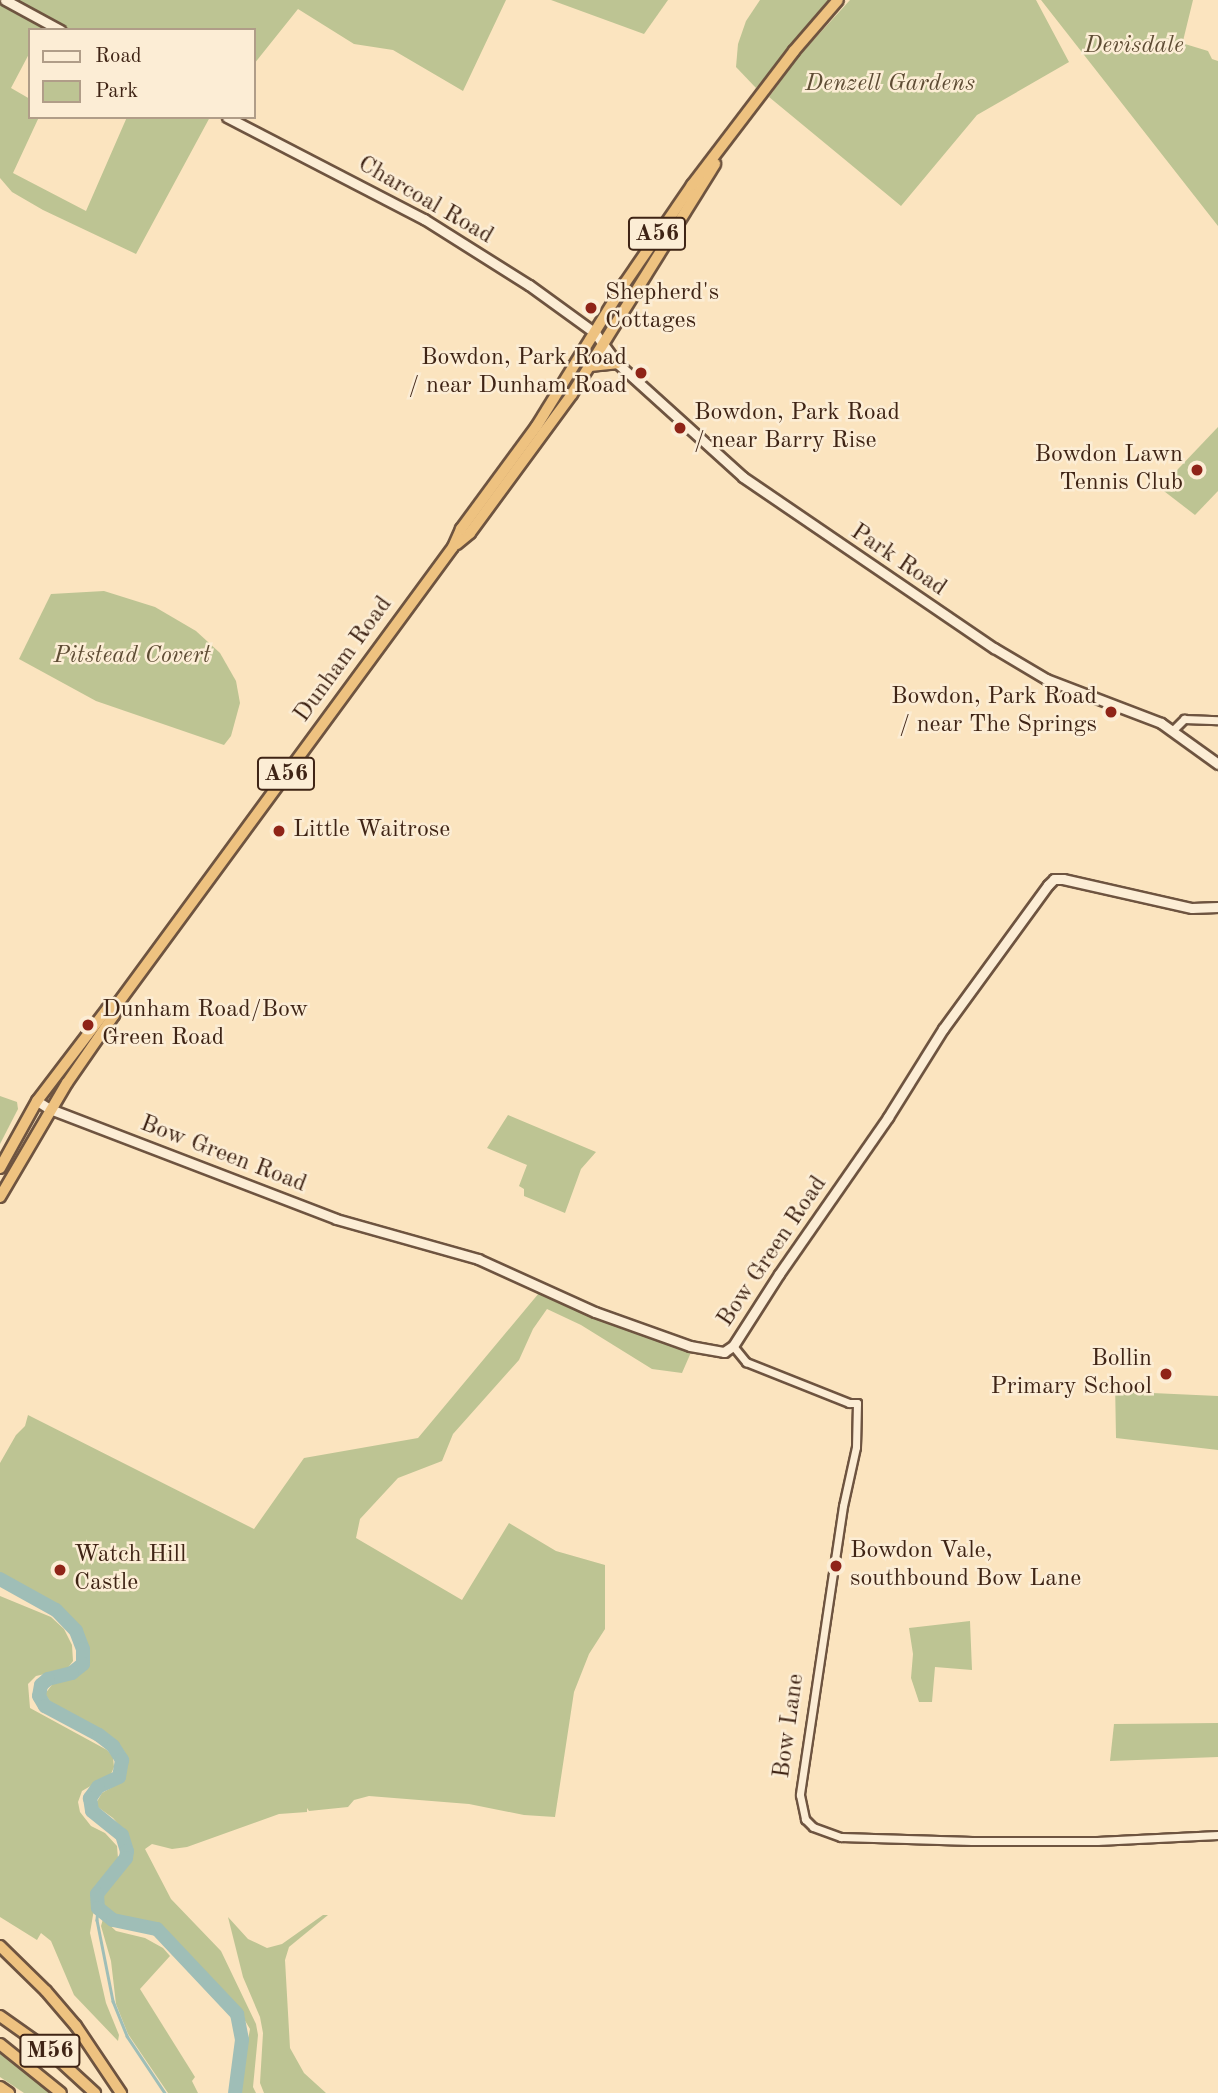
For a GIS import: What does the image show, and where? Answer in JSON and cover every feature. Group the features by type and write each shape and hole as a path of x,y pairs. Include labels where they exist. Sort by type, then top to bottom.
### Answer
{"highway":[{"name":"Dunham Road","path":"0,1197 50,1109 114,1015 119,1002 453,547 461,530 571,373 657,235 794,51 838,0"},
{"name":"Dunham Road","path":"453,547 470,533 519,470 603,347 728,141"},
{"path":"595,333 604,329 617,313 623,311"},
{"path":"571,373 580,368 592,349 603,347"},
{"path":"590,366 617,363"},
{"name":"Dunham Road","path":"0,1168 37,1101 107,1009 119,1002"},
{"path":"0,1946 46,1991 76,2026 121,2093"},
{"name":"M56","path":"0,2016 48,2050 95,2093"},
{"name":"M56","path":"0,2044 61,2093"},
{"path":"0,2087 9,2093"}],"main road":[{"path":"5,0 56,28"},
{"name":"Charcoal Road","path":"231,119 425,219 528,285 595,333"},
{"name":"Park Road","path":"595,333 617,363 743,477 994,648 1046,679 1173,730 1218,764"},
{"name":"Bow Green Road","path":"37,1101 50,1109 336,1219 445,1248 498,1266 563,1299 690,1346 724,1352 733,1346 779,1274 888,1117 943,1030 1054,879 1180,906 1218,907"}],"street":[{"path":"1173,730 1184,719 1218,720"},
{"name":"Bow Lane","path":"733,1346 746,1362 849,1403 857,1403 856,1447 842,1506 800,1795 805,1819 813,1827 841,1837 1097,1841 1218,1835"}],"green space":[{"path":"0,0 506,0 463,91 393,50 354,44 298,9 256,62 256,28 28,28 28,56 11,88 28,98 28,119 38,119 13,173 86,211 126,119 209,119 136,254 43,210 12,192 0,178"},
{"path":"551,0 668,0 644,34"},
{"path":"760,0 830,0 756,88 736,67 738,44 746,21"},
{"name":"Denzell Gardens","path":"850,0 1036,0 1069,62 977,115 901,206 769,97 799,56"},
{"name":"Devisdale","path":"1041,0 1193,0 1183,41 1208,51 1212,59 1218,61 1218,226"},
{"name":"Bowdon Lawn Tennis Club","path":"1218,427 1218,491 1195,515 1160,488"},
{"name":"Pitstead Covert","path":"104,591 155,607 196,631 220,653 236,681 240,703 231,736 224,745 96,701 19,659 51,594"},
{"path":"0,1096 17,1102 18,1109 0,1144"},
{"path":"508,1115 596,1152 581,1169 565,1213 524,1196 524,1189 519,1186 527,1165 487,1148"},
{"path":"539,1293 692,1350 682,1373 652,1369 581,1325 547,1309 533,1329 519,1360 453,1434 442,1461 398,1478 360,1519 356,1538 462,1600 509,1523 556,1551 605,1565 605,1629 589,1654 574,1692 555,1817 524,1815 469,1804 369,1796 354,1800 348,1807 309,1811 307,1808 307,1812 279,1814 187,1847 172,1849 152,1844 145,1849 171,1899 221,1951 256,2024 258,2035 253,2087 256,2093 238,2093 250,2029 238,2009 220,1996 161,1927 123,1920 109,1914 100,1906 103,1894 130,1861 132,1851 126,1833 113,1818 95,1805 102,1793 123,1781 125,1752 60,1715 45,1694 54,1682 84,1669 74,1622 0,1576 0,1463 16,1435 25,1426 28,1415 254,1529 304,1458 418,1438"},
{"path":"1115,1381 1152,1393 1218,1396 1218,1450 1116,1438"},
{"path":"0,1596 51,1617 64,1629 72,1645 73,1661 67,1669 36,1676 28,1684 30,1708 107,1750 113,1757 114,1767 111,1774 82,1791 78,1802 80,1812 91,1826 105,1833 117,1846 118,1858 98,1885 90,1933 106,2003 119,2035 118,2041 74,1995 51,1941 41,1933 37,1940 0,1917"},
{"path":"970,1621 972,1670 935,1667 932,1702 919,1702 911,1678 913,1654 909,1628"},
{"path":"1218,1723 1218,1757 1110,1761 1114,1724"},
{"path":"323,1915 328,1915 289,1947 285,1960 290,2048 304,2073 326,2093 264,2093 260,2083 263,2033 260,2017 243,1977 228,1917 248,1939 267,1948 282,1944"},
{"path":"103,1919 116,1931 145,1938 163,1948 170,1956 140,1989 195,2077 192,2081 198,2093 168,2093 128,2034 116,2004 111,1961 101,1926"},
{"path":"0,2053 50,2093 24,2093 0,2077"}],"waterway":[{"path":"0,1579 56,1610 76,1631 83,1649 83,1664 72,1673 48,1679 41,1685 39,1696 45,1706 99,1735 113,1746 122,1760 119,1777 98,1787 90,1798 92,1811 122,1835 127,1851 126,1858 97,1894 98,1908 113,1920 157,1929 237,2014 242,2040 235,2093"},
{"path":"98,1908 97,1920 113,2001 127,2036 165,2093"}],"place":[{"name":"Shepherd's Cottages","path":"591,308"},
{"name":"Bowdon, Park Road / near Dunham Road","path":"641,373"},
{"name":"Bowdon, Park Road / near Barry Rise","path":"680,428"},
{"name":"Bowdon Lawn Tennis Club","path":"1197,470"},
{"name":"Bowdon, Park Road / near The Springs","path":"1111,712"},
{"name":"Little Waitrose","path":"279,831"},
{"name":"Dunham Road/Bow Green Road","path":"88,1025"},
{"name":"Bollin Primary School","path":"1166,1374"},
{"name":"Bowdon Vale, southbound Bow Lane","path":"836,1566"},
{"name":"Watch Hill Castle","path":"60,1570"}]}
